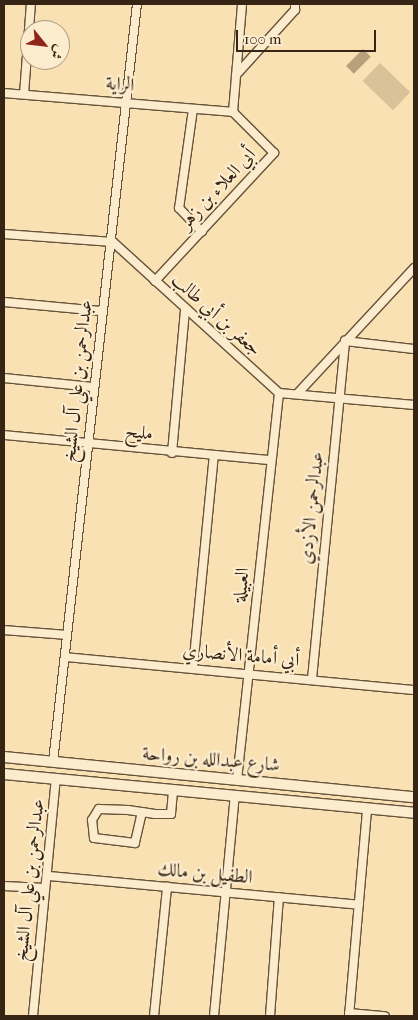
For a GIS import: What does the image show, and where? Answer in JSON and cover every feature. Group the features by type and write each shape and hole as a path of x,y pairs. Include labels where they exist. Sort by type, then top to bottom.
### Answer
{"street":[{"path":"24,94 31,4"},
{"name":"عبدالرحمن بن علي آل الشيخ","path":"53,762 101,311 113,242 137,4"},
{"path":"233,112 242,4"},
{"path":"236,75 295,10 295,4"},
{"name":"الراية","path":"4,93 233,112"},
{"path":"192,109 179,208 202,232"},
{"name":"أبي العلاء بن زهر","path":"155,281 274,153 233,112"},
{"path":"4,234 113,242"},
{"name":"جعفر بن أبي طالب","path":"113,242 279,393"},
{"path":"298,393 345,340 414,268"},
{"path":"4,302 101,311"},
{"path":"172,453 185,309"},
{"path":"345,340 414,349"},
{"name":"عبدالرحمن الأزدي","path":"312,679 345,340"},
{"path":"4,378 93,387"},
{"path":"279,393 298,393 414,405"},
{"name":"العبيلة","path":"237,780 250,674 270,460 279,393"},
{"name":"مليح","path":"4,435 172,453 270,460"},
{"path":"193,668 214,456"},
{"path":"4,630 67,635"},
{"name":"أبي أمامة الأنصاري","path":"64,657 414,690"},
{"name":"شارع عبدالله بن رواحة","path":"4,757 414,796"},
{"name":"شارع عبدالله بن رواحة","path":"4,774 414,813"},
{"name":"عبدالرحمن بن علي آل الشيخ","path":"33,1016 44,888 49,876 56,778"},
{"path":"142,812 136,843 94,838 92,820 99,809 171,814 174,789"},
{"path":"214,1016 235,795"},
{"path":"367,808 349,1015 385,1016"},
{"name":"الطفيل بن مالك","path":"49,876 226,891 359,905"},
{"path":"4,886 44,888"},
{"path":"154,1016 167,887"},
{"path":"270,1016 279,897"}],"shaded area":[{"path":"363,49 371,57 354,74 346,66"},
{"path":"380,63 410,92 393,110 363,81"}]}
